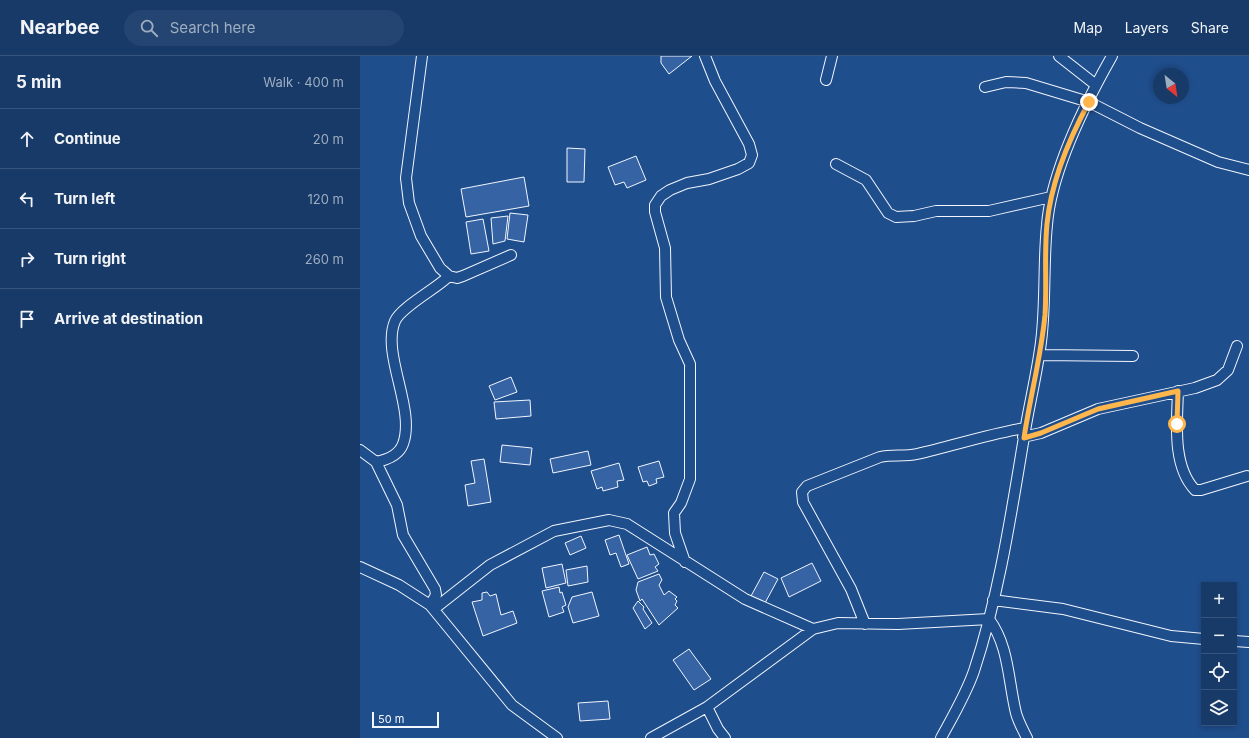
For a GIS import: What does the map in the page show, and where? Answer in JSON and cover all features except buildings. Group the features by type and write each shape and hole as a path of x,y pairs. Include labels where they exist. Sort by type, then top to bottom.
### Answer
{"street":[{"path":"422,56 406,178 409,203 421,236 440,268 449,276 457,278 511,255"},
{"path":"685,562 675,533 674,513 681,503 690,479 690,364 679,340 666,297 665,248 655,212 655,205 661,196 670,190 687,183 709,179 738,169 749,163 752,155 749,144 715,81 705,56"},
{"path":"826,80 832,56"},
{"path":"1060,56 1096,86"},
{"path":"941,738 974,672 989,619 1010,525 1024,433 1040,355 1045,314 1047,225 1051,198 1068,146 1112,56"},
{"path":"985,87 1006,82 1026,84 1089,102 1140,128 1218,162 1249,170"},
{"path":"836,164 866,180 888,213 896,217 914,216 936,211 989,211 1051,198"},
{"path":"376,462 386,460 398,452 403,445 405,428 403,402 396,371 391,332 396,319 408,306 440,285 449,276"},
{"path":"865,624 851,589 803,502 802,492 807,486 890,454 916,454 993,433 1041,433 1098,409 1178,391 1217,380 1228,370 1237,346"},
{"path":"1040,355 1133,356"},
{"path":"1178,391 1177,424 1180,458 1189,483 1195,490 1201,490 1247,476"},
{"path":"360,450 376,462 397,506 403,535 434,589 436,595 432,607"},
{"path":"432,607 490,565 554,531 609,520 627,524 745,599 813,629"},
{"path":"360,567 399,586 432,607 512,705 557,738"},
{"path":"993,600 1063,609 1171,636 1201,639"},
{"path":"651,738 707,707 813,629 838,623 898,624 989,619"},
{"path":"989,619 998,631 1004,647 1016,715 1027,738"},
{"path":"1237,641 1249,642"},
{"path":"707,707 718,729 725,738"}],"route":[{"path":"1089,102 1068,146 1051,198 1047,225 1045,314 1040,355 1024,438 1041,433 1073,418 1098,409 1178,391 1177,424"}]}
